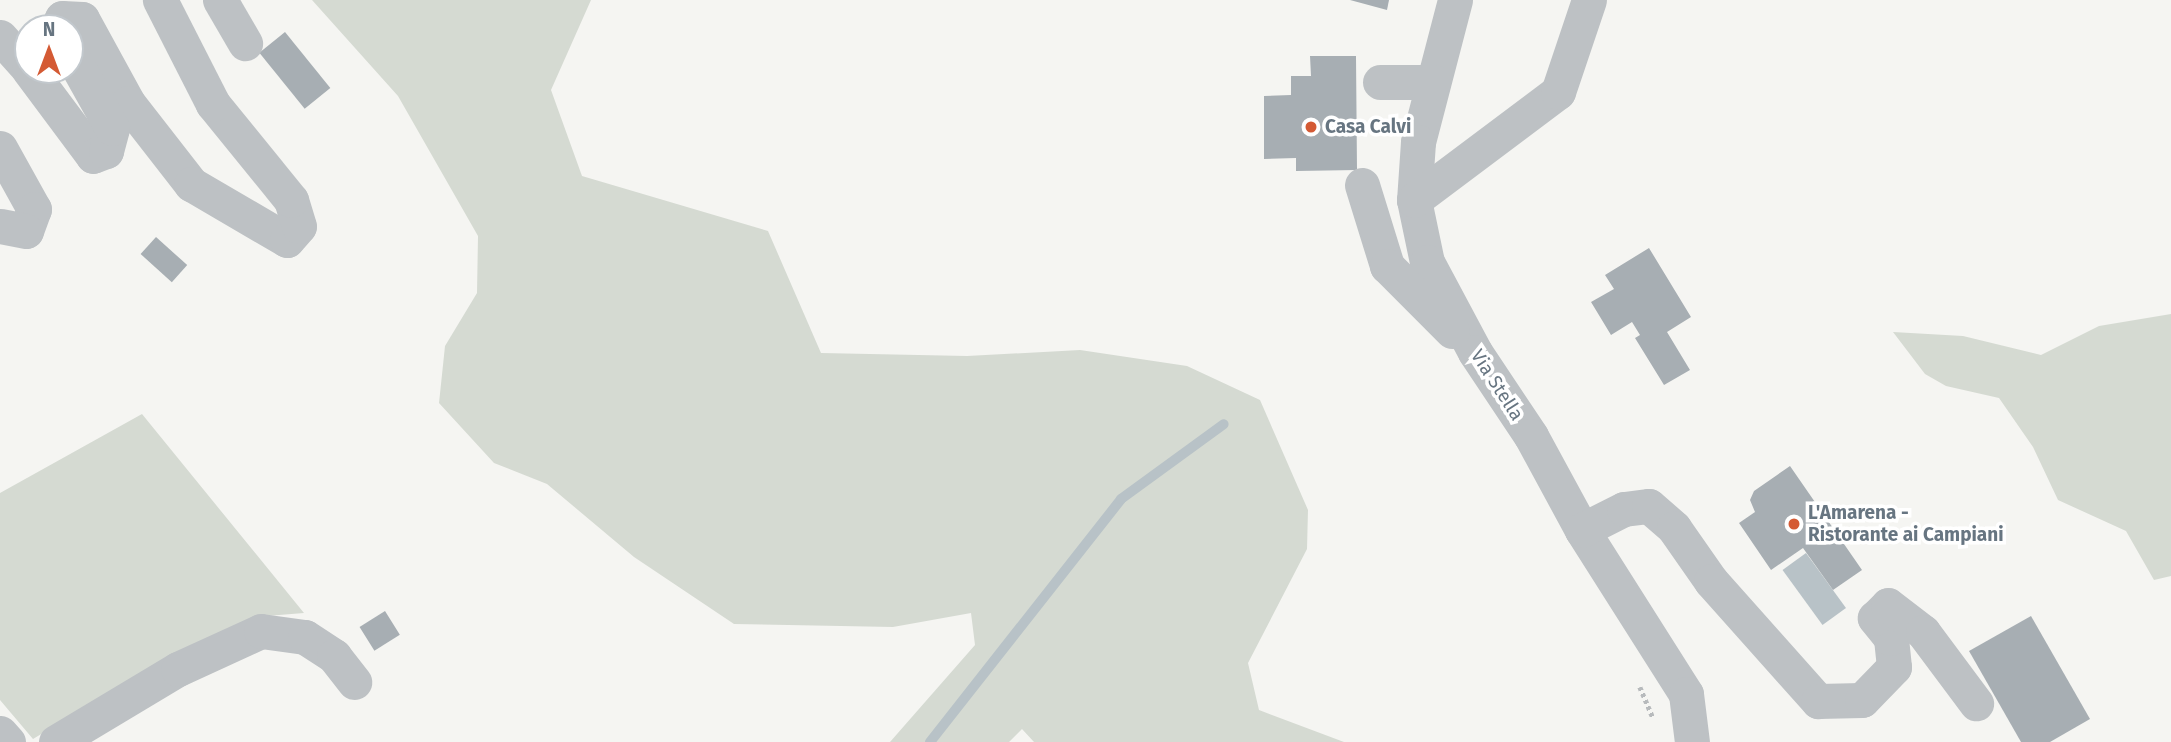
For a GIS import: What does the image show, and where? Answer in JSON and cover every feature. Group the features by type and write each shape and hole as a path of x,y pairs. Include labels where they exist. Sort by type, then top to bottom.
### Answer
{"street":[{"path":"84,23 128,103 191,184 287,240 299,226 291,200 212,104 160,0"},
{"path":"219,0 245,43"},
{"name":"Via Stella","path":"1455,0 1418,142 1414,200 1427,262 1475,352 1531,436 1582,530 1686,694 1697,735"},
{"path":"1414,200 1558,92 1589,0"},
{"path":"0,37 14,52"},
{"path":"40,84 93,156 106,151 112,128 84,77"},
{"path":"1380,82 1433,82"},
{"path":"0,148 34,209 26,231 0,226"},
{"path":"1362,185 1387,266 1475,352"},
{"path":"1582,530 1624,509 1649,506 1674,528 1711,581 1818,701 1861,699 1894,667 1892,638 1875,618 1888,605 1923,632 1976,703"},
{"path":"56,742 178,669 261,631 305,637 334,656 354,682"},
{"path":"0,733 8,742"}],"shaded area":[{"path":"312,0 591,0 551,90 582,176 768,231 821,353 967,356 1080,350 1187,366 1260,400 1308,510 1307,549 1248,663 1259,710 1344,742 1034,742 1022,729 1009,742 890,742 975,645 971,613 893,627 734,624 634,557 547,484 494,463 439,403 445,346 477,293 478,236 398,96"},
{"path":"2171,314 2171,576 2154,580 2126,531 2058,500 2033,447 1999,398 1946,386 1925,374 1893,332 1963,336 2041,355 2099,326"},
{"path":"142,414 304,613 253,617 154,666 33,739 0,700 0,493"},
{"path":"1806,553 1846,608 1823,625 1783,570"}],"building":[{"path":"1350,0 1389,0 1387,10"},
{"path":"285,32 330,88 305,109 259,53"},
{"name":"Casa Calvi","path":"1310,56 1356,56 1357,170 1296,171 1296,158 1264,159 1264,96 1291,95 1291,76 1311,76"},
{"path":"156,237 187,265 172,282 141,254"},
{"path":"1649,248 1691,317 1667,332 1690,370 1664,385 1635,338 1640,335 1632,322 1611,335 1591,302 1614,289 1605,275"},
{"path":"1790,466 1862,570 1833,590 1803,548 1771,570 1739,523 1755,512 1750,500 1754,491"},
{"path":"385,611 400,635 374,651 360,627"},
{"path":"2031,616 2090,719 2050,742 2021,742 1969,651"}],"waterway":[{"path":"930,742 1121,499 1224,424"}],"place":[{"name":"Casa Calvi","path":"1311,127"},
{"name":"L'Amarena - Ristorante ai Campiani","path":"1794,524"}]}
